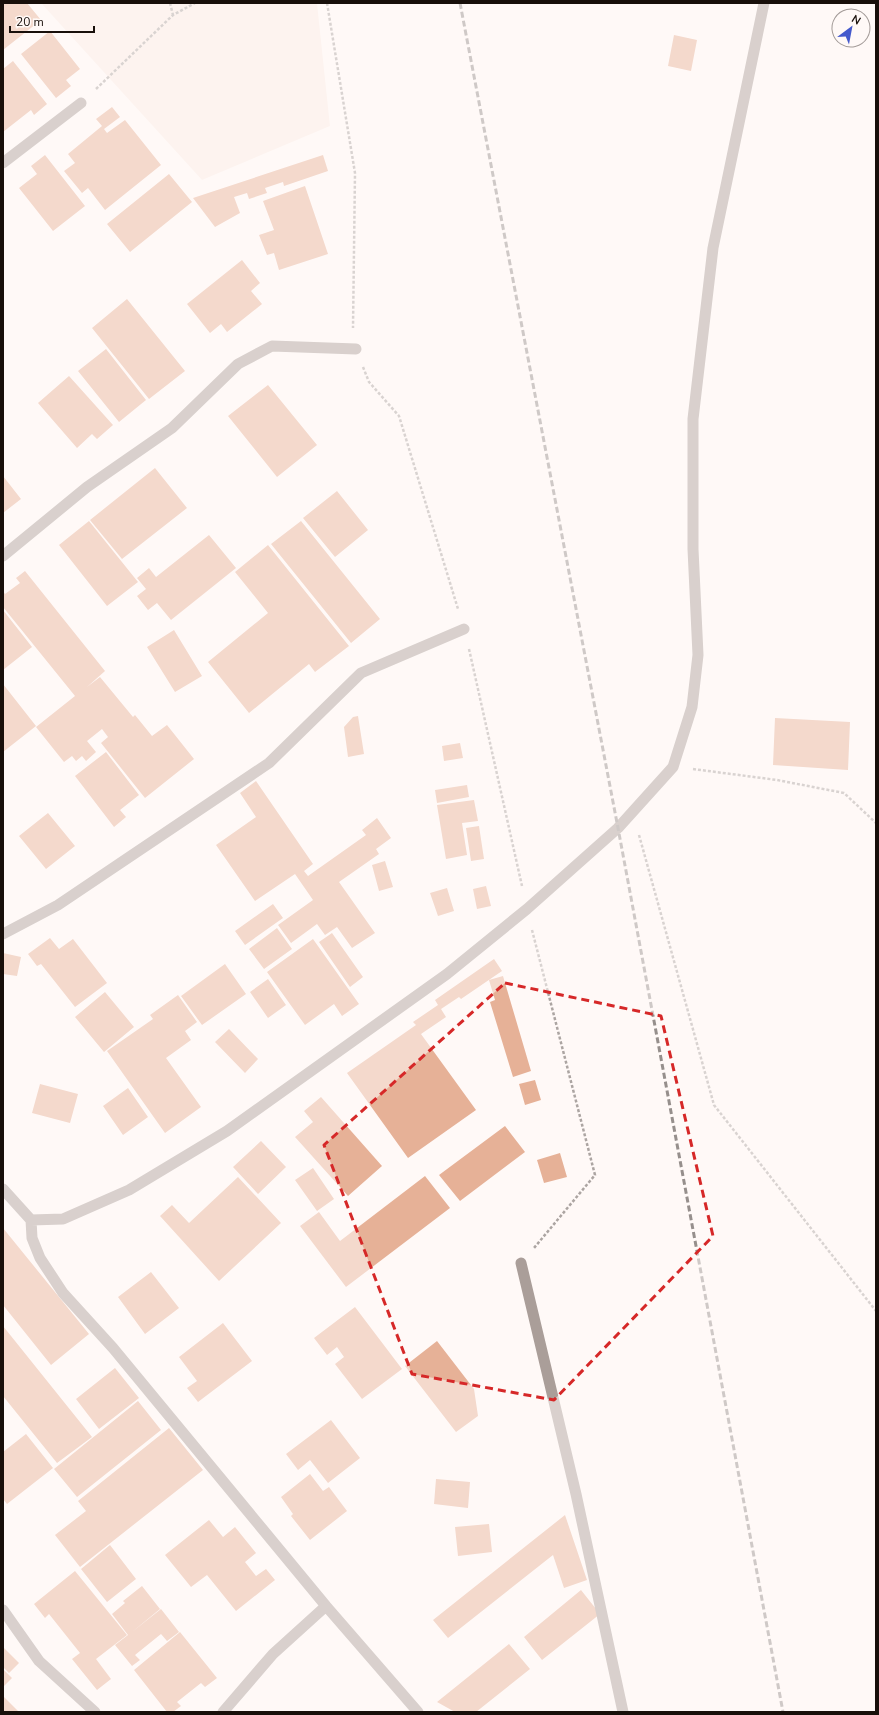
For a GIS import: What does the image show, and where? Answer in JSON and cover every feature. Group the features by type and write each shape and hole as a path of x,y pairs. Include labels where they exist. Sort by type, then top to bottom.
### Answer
{"street":[{"path":"31,1220 63,1219 129,1190 227,1131 447,974 527,909 618,828 672,767 692,707 698,655 693,549 693,419 713,248 764,3"},
{"path":"3,163 81,103"},
{"path":"3,556 87,487 172,428 238,364 272,346 356,349"},
{"path":"3,934 58,905 269,763 361,673 464,629"},
{"path":"3,1189 31,1220 32,1238 40,1258 63,1293 113,1348 326,1606 418,1712"},
{"path":"521,1263 576,1494 623,1712"},
{"path":"223,1712 274,1654 326,1606"},
{"path":"3,1610 40,1662 95,1712"}],"path":[{"path":"170,3 174,15"},
{"path":"81,103 174,15 195,3"},
{"path":"327,3 355,173 352,323 356,349 369,382 399,416 464,629 527,909 596,1175 521,1263"},
{"path":"672,767 777,780 844,793 876,823"},
{"path":"633,812 714,1105 876,1311"}],"highlighted area":[{"path":"505,983 661,1016 713,1236 554,1400 412,1374 324,1145"}],"shaded area":[{"path":"41,3 317,3 330,126 202,180"}],"building":[{"path":"3,3 27,3 41,20 3,50"},
{"path":"50,31 80,69 66,80 71,86 56,98 21,54"},
{"path":"674,35 697,40 691,71 668,66"},
{"path":"13,61 47,104 34,115 31,110 3,132 3,69"},
{"path":"112,107 120,117 104,129 107,133 125,120 161,165 105,210 88,188 82,193 64,171 75,163 68,154 102,126 96,119"},
{"path":"45,155 85,206 53,231 19,188 37,174 31,166"},
{"path":"323,155 328,171 284,186 283,182 265,188 267,193 249,199 247,193 234,197 240,213 215,227 193,198"},
{"path":"169,174 192,202 130,252 107,224"},
{"path":"305,186 328,254 279,270 274,253 267,255 259,235 274,230 263,201"},
{"path":"242,260 260,283 251,291 262,304 227,332 221,324 210,333 187,304"},
{"path":"127,299 185,371 149,399 92,328"},
{"path":"106,349 146,400 119,422 78,371"},
{"path":"69,376 113,425 97,439 92,434 77,448 38,403"},
{"path":"268,385 317,445 277,477 228,416"},
{"path":"155,468 187,508 122,559 90,520"},
{"path":"3,476 21,499 3,513"},
{"path":"337,491 368,530 335,557 303,518"},
{"path":"89,521 138,582 107,606 59,545"},
{"path":"301,521 380,619 351,643 271,544"},
{"path":"209,535 236,568 171,620 157,603 148,610 137,596 146,589 137,578 149,568 156,577"},
{"path":"268,545 349,646 315,672 309,664 249,713 208,662 268,613 235,572"},
{"path":"25,571 105,671 87,687 100,677 133,717 135,715 152,736 167,725 194,759 145,798 101,743 108,737 102,729 87,741 96,752 86,761 82,756 76,761 72,756 64,762 36,727 75,696 3,607 3,591 5,594 20,583 16,578"},
{"path":"3,610 32,647 3,670"},
{"path":"174,630 202,676 175,692 147,647"},
{"path":"3,684 36,726 3,752"},
{"path":"358,716 364,754 348,757 344,727 353,717"},
{"path":"775,718 850,722 848,770 773,765"},
{"path":"460,743 463,758 444,761 442,746"},
{"path":"106,752 139,795 120,810 126,817 114,827 75,776"},
{"path":"256,781 313,864 304,871 308,876 366,835 362,830 377,818 391,838 376,849 379,854 339,882 375,933 352,948 337,927 325,935 317,924 291,943 278,925 313,900 295,874 255,901 216,845 256,817 240,793"},
{"path":"467,785 469,797 437,803 435,790"},
{"path":"474,800 478,821 462,823 467,855 446,859 437,805"},
{"path":"48,813 75,846 46,869 19,836"},
{"path":"479,826 484,859 471,861 466,828"},
{"path":"385,861 393,887 379,891 372,865"},
{"path":"486,886 491,906 477,909 473,889"},
{"path":"447,888 454,911 438,916 430,893"},
{"path":"273,904 283,918 245,945 235,931"},
{"path":"277,928 292,949 264,969 249,949"},
{"path":"332,933 363,977 350,987 319,942"},
{"path":"50,938 59,949 73,939 107,983 75,1007 41,964 37,966 28,954"},
{"path":"313,939 359,1004 342,1016 334,1004 305,1025 267,972"},
{"path":"3,953 21,957 17,976 3,974"},
{"path":"494,959 502,971 461,999 459,997 441,1009 446,1017 421,1034 476,1110 408,1158 347,1073 416,1025 413,1022 438,1005 435,1000"},
{"path":"225,964 246,994 202,1025 181,996"},
{"path":"503,976 531,1071 513,1077 490,1002 495,1000 489,980"},
{"path":"268,979 286,1005 268,1018 250,992"},
{"path":"105,992 134,1027 104,1052 75,1017"},
{"path":"178,995 197,1022 185,1031 191,1040 166,1058 201,1107 165,1133 107,1051 153,1019 150,1015"},
{"path":"229,1029 258,1059 245,1073 215,1042"},
{"path":"535,1080 541,1100 525,1105 519,1084"},
{"path":"40,1084 78,1094 70,1123 32,1113"},
{"path":"128,1088 148,1117 123,1135 103,1106"},
{"path":"321,1097 382,1166 348,1196 295,1137 313,1122 304,1111"},
{"path":"505,1126 525,1152 460,1201 439,1175"},
{"path":"261,1141 286,1167 258,1194 233,1167"},
{"path":"560,1153 567,1177 544,1183 537,1160"},
{"path":"313,1168 334,1199 317,1211 295,1180"},
{"path":"425,1176 450,1208 346,1287 300,1226 319,1212 340,1241"},
{"path":"238,1177 281,1223 219,1281 160,1216 172,1205 189,1223"},
{"path":"3,1228 89,1334 51,1365 3,1305"},
{"path":"151,1272 179,1308 145,1334 118,1297"},
{"path":"355,1307 402,1369 362,1399 335,1364 344,1357 337,1347 327,1355 314,1338"},
{"path":"223,1323 252,1361 198,1402 187,1388 197,1381 179,1357"},
{"path":"3,1326 92,1437 57,1463 3,1396"},
{"path":"437,1341 474,1389 478,1416 456,1432 405,1366"},
{"path":"115,1368 139,1398 99,1429 76,1399"},
{"path":"138,1401 161,1430 77,1497 54,1469"},
{"path":"331,1420 360,1458 328,1483 310,1460 298,1470 286,1454"},
{"path":"169,1428 203,1470 80,1567 55,1535 86,1511 78,1501"},
{"path":"26,1434 53,1468 7,1504 3,1499 3,1452"},
{"path":"310,1474 323,1491 329,1487 347,1511 310,1540 291,1516 293,1514 281,1497"},
{"path":"436,1479 470,1482 468,1508 434,1504"},
{"path":"565,1515 587,1580 564,1588 553,1555 448,1638 433,1620"},
{"path":"209,1520 223,1537 235,1527 256,1553 245,1562 256,1576 266,1569 275,1580 236,1611 207,1575 191,1587 165,1555"},
{"path":"489,1524 492,1552 458,1556 455,1527"},
{"path":"110,1545 136,1579 107,1602 81,1569"},
{"path":"75,1571 127,1635 96,1659 111,1679 97,1690 72,1659 80,1653 49,1614 45,1618 34,1604"},
{"path":"142,1586 160,1609 132,1632 161,1609 179,1632 167,1641 161,1634 135,1655 140,1660 132,1666 115,1645 128,1635 112,1614 125,1603 123,1601"},
{"path":"581,1590 600,1614 542,1660 524,1637"},
{"path":"180,1632 217,1678 205,1687 201,1683 177,1702 181,1706 173,1712 167,1712 134,1670"},
{"path":"509,1644 530,1669 476,1712 455,1712 437,1702"},
{"path":"3,1647 19,1663 9,1673 3,1667"},
{"path":"3,1669 12,1678 3,1687"},
{"path":"3,1696 19,1712 3,1712"}],"railway":[{"path":"460,3 618,828 783,1712"}]}
